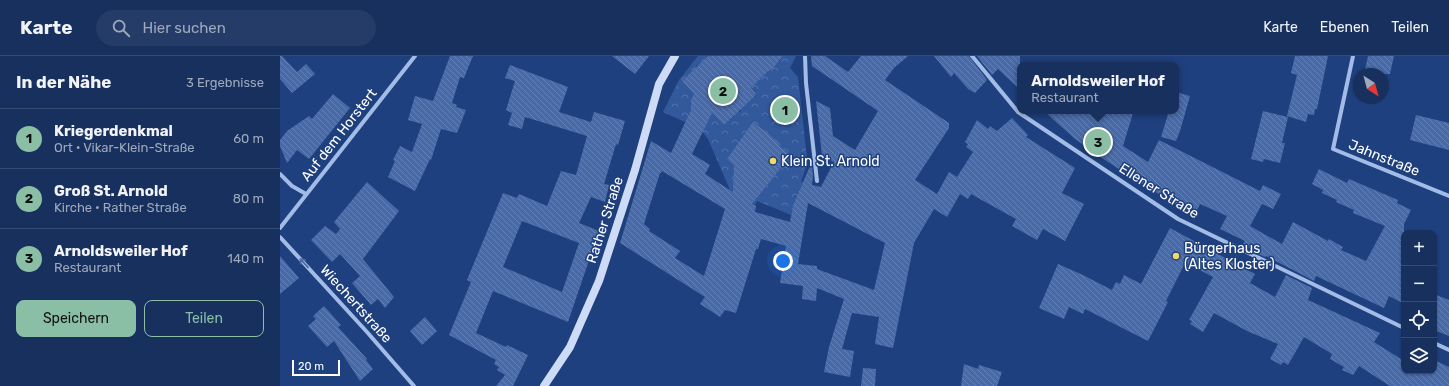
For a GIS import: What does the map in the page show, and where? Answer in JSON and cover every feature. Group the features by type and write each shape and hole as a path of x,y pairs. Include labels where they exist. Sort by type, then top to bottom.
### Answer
{"main road":[{"name":"Rather Straße","path":"544,386 570,347 599,281 635,170 659,84 675,56"}],"street":[{"name":"Auf dem Horstert","path":"280,228 415,56"},
{"path":"805,56 806,83 817,181"},
{"name":"Ellener Straße","path":"972,56 1017,111"},
{"name":"Jahnstraße","path":"1353,56 1333,149 1449,196"},
{"name":"Ellener Straße","path":"1021,114 1178,219 1401,327"},
{"path":"280,174 292,186 306,194"},
{"name":"Wiechertstraße","path":"280,237 414,386"},
{"path":"1437,344 1449,350"}],"green space":[{"path":"698,56 708,56 682,81 695,95 691,102 692,110 710,111 724,125 734,116 731,112 740,112 740,109 753,96 756,96 756,92 750,86 759,80 758,79 764,72 767,73 782,58 781,56 796,56 790,68 798,77 807,158 806,168 801,181 803,182 793,205 791,215 757,201 755,205 730,190 708,139 698,126 696,127 663,112 679,80"}],"building":[{"path":"280,56 282,56 297,72 306,64 315,74 292,93 280,79"},
{"path":"450,56 473,56 464,78 460,77 452,103 457,105 456,107 466,110 457,133 441,129 431,160 430,159 415,191 388,177 395,161 393,160 400,146 412,152 422,124 408,120 415,96 433,101"},
{"path":"612,56 649,56 635,74"},
{"path":"708,56 783,56 773,68 751,88 756,95 724,125 712,113 692,154 710,165 705,174 733,192 734,165 727,159 753,122 781,144 779,146 791,155 752,204 756,206 755,212 790,222 793,205 810,166 812,167 813,176 812,185 821,187 834,162 822,156 816,101 830,108 833,136 855,150 878,111 812,66 811,56 825,56 848,72 861,56 908,56 894,68 885,80 949,123 949,128 915,180 937,194 949,172 957,177 973,152 966,147 968,144 965,142 977,120 988,129 990,126 997,131 1012,118 1028,135 1026,137 1075,168 1062,193 1084,204 1065,241 1043,229 1037,240 1012,226 1016,219 971,194 968,199 960,194 947,217 934,209 914,243 893,348 875,344 879,317 852,313 842,349 854,351 850,377 824,372 829,347 844,299 817,288 816,301 802,299 803,286 780,283 786,246 761,239 758,249 756,249 736,313 725,310 720,317 700,304 705,297 620,243 651,141 671,153 691,110 691,100 694,94 682,81","holes":["662,171 725,209 704,276 675,258 680,251 649,231 650,229 644,224 660,173","808,203 885,243 874,290 817,269 817,266 798,264"]},
{"path":"934,56 969,56 987,80 975,93 968,89 954,73 951,77"},
{"path":"977,56 1020,56 1020,62 1017,62 1017,87 998,69 992,75"},
{"path":"1295,56 1328,56 1317,109 1315,109 1314,115 1308,114 1306,122 1287,116 1297,75 1291,73"},
{"path":"1368,56 1394,56 1390,74 1389,68 1365,68"},
{"path":"510,65 568,87 559,112 591,122 594,112 625,121 618,145 616,144 604,184 609,185 605,202 591,197 579,223 599,231 568,322 493,291 476,333 506,347 507,345 528,355 513,386 496,386 505,375 497,370 499,367 494,364 496,360 449,335 471,282 467,280 503,193 517,198 519,194 547,206 561,171 576,175 587,136 525,117 522,129 508,125 512,113 506,110 515,81 505,78","holes":["522,221 579,243 562,292 503,267"]},
{"path":"1179,93 1190,96 1176,141 1161,137 1168,114 1179,114"},
{"path":"333,94 350,108 309,159 297,150 287,163 280,146 280,140 287,131 309,116 312,119"},
{"path":"1263,111 1288,117 1282,143 1285,143 1280,163 1264,159 1263,162 1251,159"},
{"path":"1047,114 1133,114 1123,146 1148,162 1159,140 1260,191 1263,185 1281,194 1273,209 1262,204 1250,226 1282,244 1293,222 1328,241 1329,239 1343,247 1341,250 1366,261 1385,226 1353,213 1354,210 1336,202 1337,200 1322,193 1323,190 1312,184 1319,169 1347,183 1349,179 1398,200 1397,203 1411,210 1404,224 1404,230 1401,230 1401,302 1389,296 1384,308 1316,276 1314,281 1266,256 1265,257 1258,254 1243,244 1245,241 1220,229 1227,216 1200,204 1195,215 1145,186 1075,139"},
{"path":"1416,115 1449,123 1449,150 1410,140"},
{"path":"367,182 399,211 363,259 394,297 385,308 378,299 371,305 352,283 360,276 340,254 332,262 311,240 325,226 336,234 340,229 334,222"},
{"path":"1170,228 1255,274 1250,283 1275,297 1286,275 1312,288 1308,300 1380,333 1374,342 1401,359 1401,374 1437,374 1437,361 1449,367 1449,386 1390,386 1359,366 1353,375 1342,370 1344,367 1330,359 1332,354 1304,337 1288,365 1283,362 1281,365 1270,359 1278,344 1247,331 1214,313 1203,332 1190,324 1192,321 1189,320 1213,277 1190,265 1189,268 1184,265 1166,301 1168,302 1148,341 1085,309 1083,314 1069,307 1064,319 1039,308 1058,264 1112,290 1116,282 1120,284 1124,275 1141,284"},
{"path":"280,256 299,278 280,294"},
{"path":"1437,295 1449,300 1449,336 1437,331"},
{"path":"324,306 341,325 338,327 367,359 366,360 373,369 360,381 334,341 327,347 308,326 316,319 313,316"},
{"path":"425,317 437,331 422,345 410,331"},
{"path":"964,364 978,369 979,365 1002,372 997,386 961,386"},
{"path":"863,368 876,369 875,386 861,386"}],"place":[{"name":"Groß St. Arnold","path":"723,91"},
{"name":"Kriegerdenkmal","path":"785,110"},
{"name":"Arnoldsweiler Hof","path":"1098,142"},
{"name":"Klein St. Arnold","path":"773,161"},
{"name":"Bürgerhaus (Altes Kloster)","path":"1176,256"}]}
